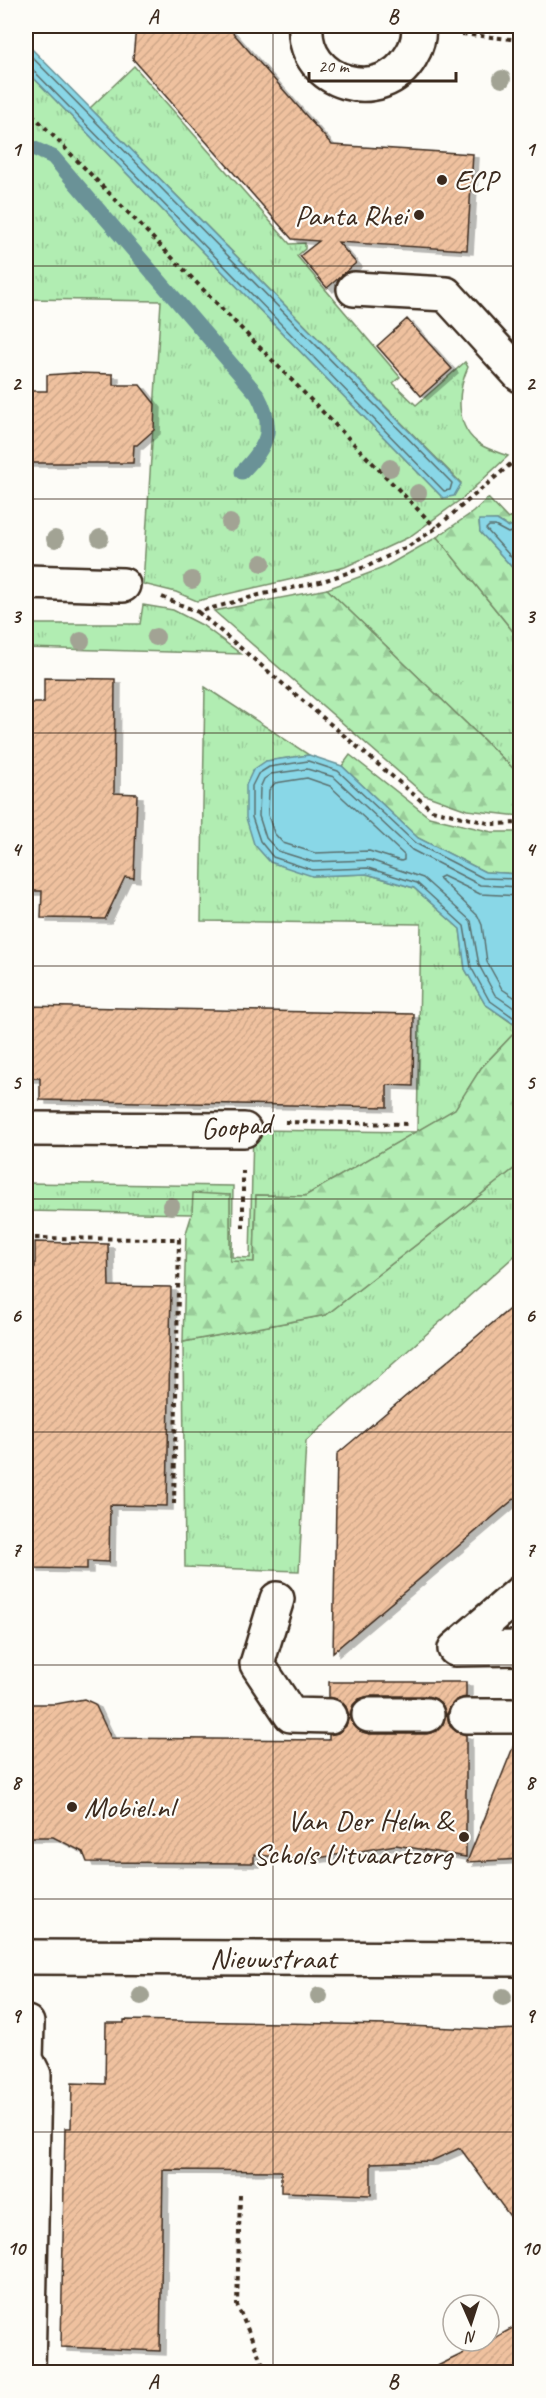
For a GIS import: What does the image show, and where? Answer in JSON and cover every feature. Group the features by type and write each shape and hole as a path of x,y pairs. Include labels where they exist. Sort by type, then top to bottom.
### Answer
{"street":[{"path":"306,26 305,36 311,54 322,69 337,80 355,85 374,84 392,78 406,66 415,50 419,28"},
{"path":"354,289 446,294 520,375"},
{"path":"26,582 123,585"},
{"name":"Goopad","path":"26,1129 244,1130"},
{"path":"520,1593 455,1649 520,1648"},
{"path":"277,1599 257,1664 291,1715 330,1716"},
{"path":"369,1715 427,1715"},
{"path":"466,1716 520,1716"},
{"name":"Nieuwstraat","path":"26,1957 520,1959"},
{"path":"27,2023 26,2059 34,2075 28,2373"}],"path":[{"path":"419,28 520,40"},
{"path":"26,108 436,528"},
{"path":"198,612 259,595 320,582 368,566 409,546 436,528 520,456"},
{"path":"123,585 198,612 432,810 492,824 520,823"},
{"name":"Goopad","path":"244,1130 254,1122 410,1124"},
{"path":"243,1228 244,1130"},
{"path":"26,1238 179,1239 174,1504"},
{"path":"240,2195 237,2305 264,2367 247,2373"}],"green space":[{"path":"134,66 290,244 305,243 305,249 297,256 400,377 393,383 416,405 465,362 468,367 460,398 460,409 466,429 481,445 508,456 463,498 409,537 345,567 197,601 176,592 143,584 161,301 26,299 26,70 443,498 461,483 90,108"},
{"path":"488,498 508,519 520,509 520,522 508,527 497,520 479,521 480,532 520,576 520,640 437,537 473,512"},
{"path":"437,537 520,640 520,775 327,589 383,568"},
{"path":"327,589 520,775 520,816 467,810 425,795 214,611"},
{"path":"143,605 173,610 202,625 241,654 26,648 26,624 140,624"},
{"path":"205,687 309,755 266,761 312,876 367,874 414,888 460,929 465,969 485,1004 519,1028 481,1068 456,1109 417,1131 421,924 201,921"},
{"path":"350,755 429,817 492,832 520,832 520,874 485,872 418,838 342,766"},
{"path":"519,1028 520,1164 326,1315 183,1342 186,1233 192,1214 193,1193 230,1195 230,1261 254,1262 256,1195 305,1196 455,1109 481,1068"},
{"path":"253,1130 416,1132 305,1196 256,1195 254,1262 230,1262 230,1195 192,1214 26,1211 26,1183 233,1186 232,1257 250,1258"},
{"path":"520,1164 520,1251 306,1441 299,1571 185,1567 183,1342 326,1315"}],"water":[{"path":"26,43 461,484 454,496 443,498 26,70"},
{"path":"479,520 497,520 508,527 520,522 520,576 480,532"},
{"path":"309,755 342,766 418,838 485,872 520,874 520,1028 485,1004 465,969 460,929 414,888 367,874 312,876 270,862 254,844 246,818 246,785 253,770 266,761"}],"building":[{"path":"136,26 227,26 332,145 473,154 467,250 338,242 356,263 327,288 300,256 319,241 292,239 133,59"},
{"path":"407,319 452,369 421,396 377,346"},
{"path":"113,374 113,385 140,385 155,404 154,430 134,445 133,463 26,463 26,391 47,391 47,375"},
{"path":"44,678 115,679 114,793 137,794 134,878 125,877 105,919 41,918 42,891 26,891 26,703 44,703"},
{"path":"26,1006 414,1014 413,1086 387,1085 387,1107 40,1100 40,1078 26,1078"},
{"path":"35,1242 108,1244 109,1286 171,1287 167,1506 110,1505 109,1562 87,1561 87,1569 33,1568 32,1546 26,1546 26,1267 35,1267"},
{"path":"520,1300 520,1494 333,1652 337,1454"},
{"path":"329,1682 466,1682 466,1697 456,1700 447,1715 450,1726 466,1735 466,1857 396,1845 297,1860 254,1854 254,1863 87,1862 83,1852 53,1837 26,1837 26,1704 56,1704 84,1699 95,1704 111,1738 329,1740 329,1735 338,1733 346,1726 349,1716 340,1700 329,1697","holes":["369,1696 427,1696 436,1699 443,1706 446,1714 443,1724 437,1731 427,1734 369,1734 360,1731 353,1724 350,1714 353,1705 359,1699"]},
{"path":"518,1735 520,1735 520,1859 467,1862"},
{"path":"124,2020 520,2029 520,2230 460,2148 431,2161 371,2163 371,2195 281,2192 281,2171 163,2170 160,2351 61,2347 65,2128 71,2128 72,2083 105,2084 106,2023 124,2023"},
{"path":"520,2324 520,2373 423,2373 464,2353 501,2353 501,2334"}],"waterway":[{"path":"26,145 53,157 257,394 266,417 266,436 258,453 242,472"}],"place":[{"name":"ECP","path":"442,180"},
{"name":"Panta Rhei","path":"419,215"},
{"name":"Mobiel.nl","path":"72,1807"},
{"name":"Van Der Helm & Schols Uitvaartzorg","path":"464,1837"}]}
